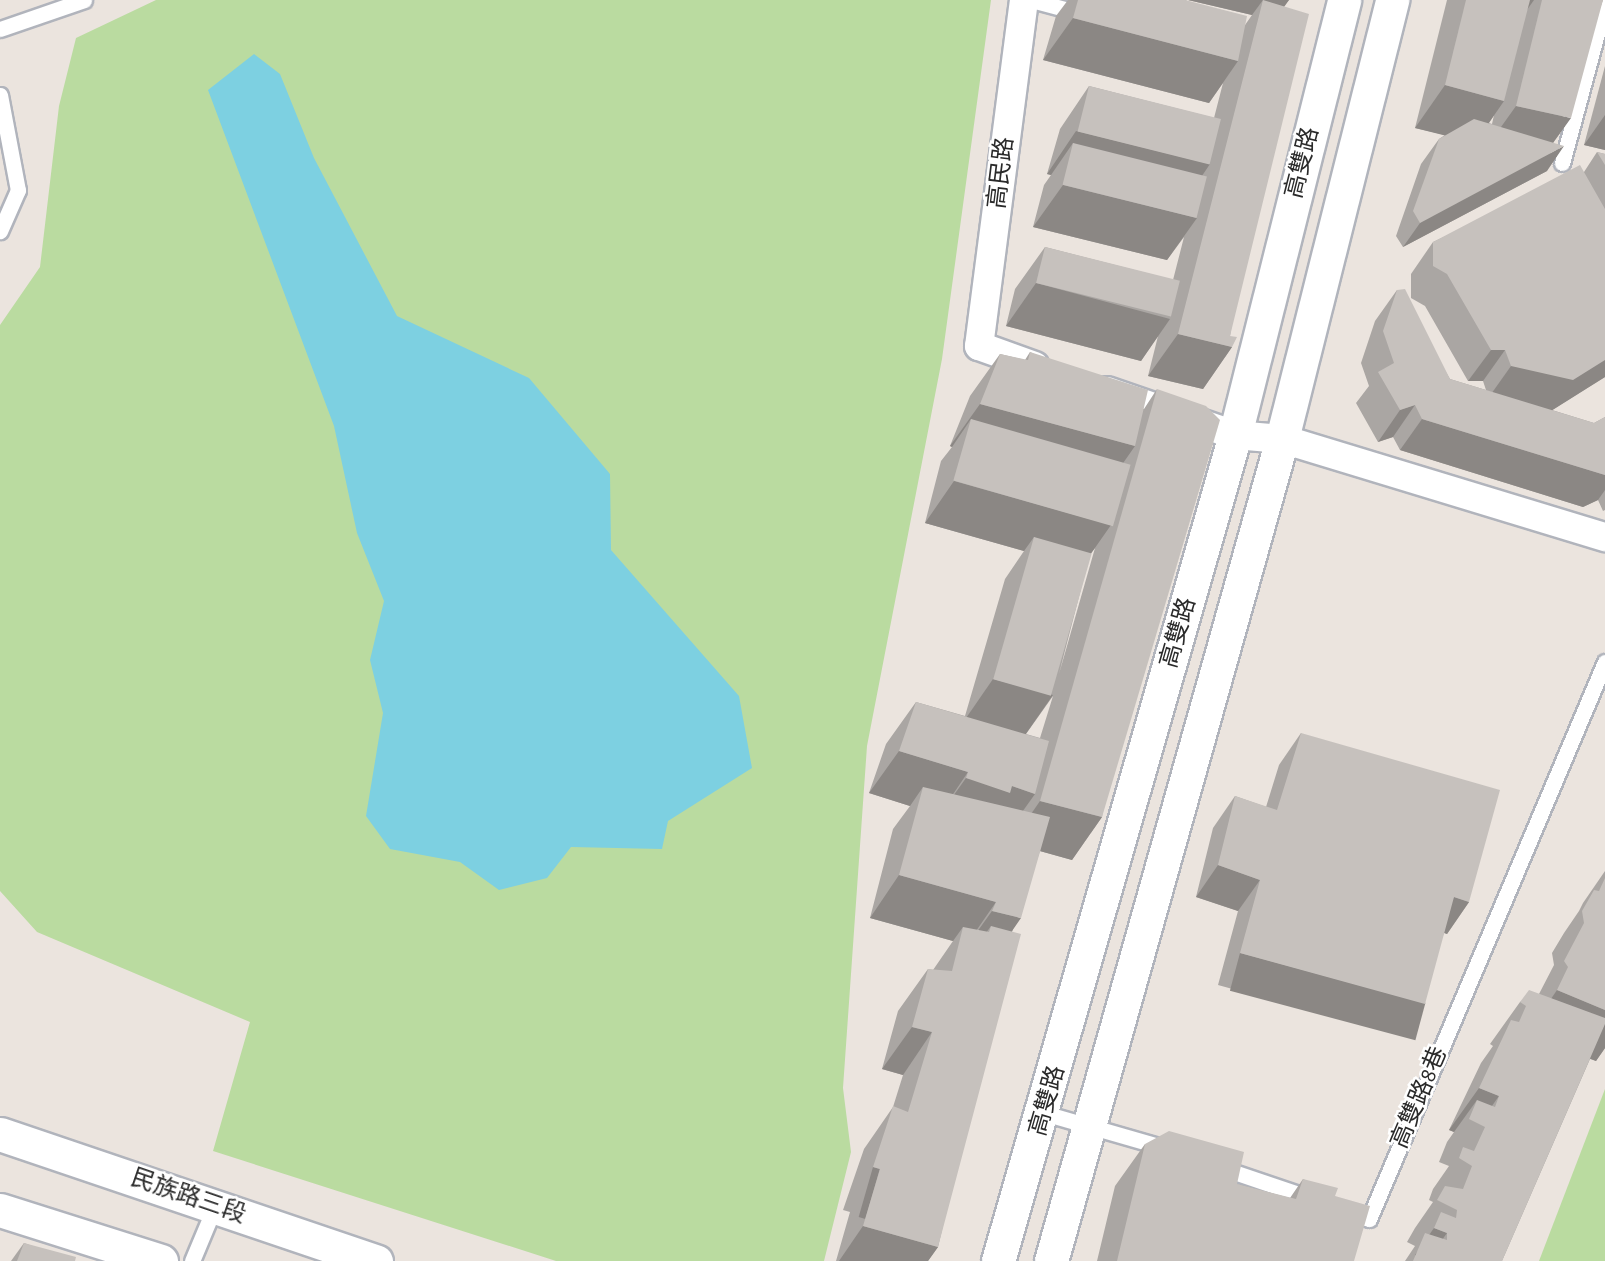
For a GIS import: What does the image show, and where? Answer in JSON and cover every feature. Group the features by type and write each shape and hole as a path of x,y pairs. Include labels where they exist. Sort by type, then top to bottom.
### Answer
{"street":[{"name":"高民路","path":"1024,0 980,346 1235,435"},
{"name":"高雙路","path":"998,1261 1044,1113 1235,435 1344,0"},
{"name":"高雙路","path":"1051,1261 1092,1123 1282,439 1392,0"},
{"path":"1235,435 1282,439 1605,537"},
{"name":"民族路三段","path":"0,1134 376,1261"},
{"path":"0,1210 161,1261"}],"lane":[{"path":"0,29 84,0"},
{"path":"1031,0 1099,18"},
{"path":"1562,163 1605,4"},
{"path":"0,95 18,190 0,231"},
{"name":"高雙路8巷","path":"1203,1161 1369,1219 1605,662"},
{"path":"1044,1113 1092,1123 1181,1154"},
{"path":"192,1261 215,1206"}],"green space":[{"path":"156,0 991,0 942,359 867,746 843,1088 851,1152 824,1261 556,1261 213,1151 250,1022 37,932 0,891 0,325 40,267 59,106 76,38"},
{"path":"1605,1089 1605,1261 1539,1261"}],"water":[{"path":"254,54 280,74 314,158 397,316 529,378 610,474 611,550 739,696 752,768 668,821 662,849 571,847 547,878 499,890 460,862 390,849 366,816 383,713 370,660 384,601 357,533 334,426 208,90"}],"building":[{"path":"1078,0 1185,0 1247,16 1238,61 1073,18"},
{"path":"1263,0 1309,14 1230,336 1237,337 1232,347 1178,334"},
{"path":"1466,0 1530,0 1504,101 1445,85"},
{"path":"1542,0 1603,0 1571,118 1516,106"},
{"path":"1089,86 1221,119 1210,165 1078,132"},
{"path":"1474,119 1564,146 1420,223 1413,211 1439,139"},
{"path":"1073,143 1207,176 1196,218 1063,185"},
{"path":"1597,152 1605,154 1605,165"},
{"path":"1580,165 1605,209 1605,360 1573,380 1511,366 1505,350 1491,350 1447,274 1433,266 1433,242"},
{"path":"1045,247 1180,281 1171,317 1036,283"},
{"path":"1405,289 1450,379 1594,423 1605,417 1605,475 1422,419 1415,405 1400,410 1378,372 1394,363 1383,331 1397,290"},
{"path":"1030,352 1148,390 1135,446 980,404 1000,354 1028,360"},
{"path":"1157,389 1206,406 1220,420 1102,817 1040,801"},
{"path":"971,419 1131,465 1113,526 953,481"},
{"path":"1034,537 1092,554 1051,696 993,679"},
{"path":"916,702 1049,741 1035,794 1012,786 1010,793 966,778 968,772 899,751"},
{"path":"1301,733 1500,790 1469,902 1454,897 1425,1004 1240,953 1260,880 1218,865 1235,796 1277,810"},
{"path":"923,787 1050,817 1021,918 992,911 996,902 899,875"},
{"path":"1605,878 1605,1010 1557,990 1568,967 1564,961 1584,923 1582,911 1594,890 1599,891"},
{"path":"991,926 1021,934 938,1247 863,1226 880,1169 873,1167 893,1106 908,1112 932,1032 912,1027 928,969 952,971 963,927 989,932"},
{"path":"1529,990 1605,1018 1605,1024 1502,1261 1413,1261 1425,1233 1447,1240 1447,1233 1434,1228 1441,1212 1456,1218 1457,1210 1437,1200 1445,1186 1463,1189 1472,1166 1459,1158 1463,1147 1474,1151 1485,1127 1469,1119 1477,1100 1495,1107 1499,1096 1479,1088 1511,1020 1519,1022 1526,1006 1520,1002"},
{"path":"1169,1131 1244,1152 1237,1184 1296,1199 1303,1179 1338,1188 1335,1196 1370,1206 1354,1261 1117,1261 1145,1144"},
{"path":"24,1243 76,1257 75,1261 17,1261"}]}
